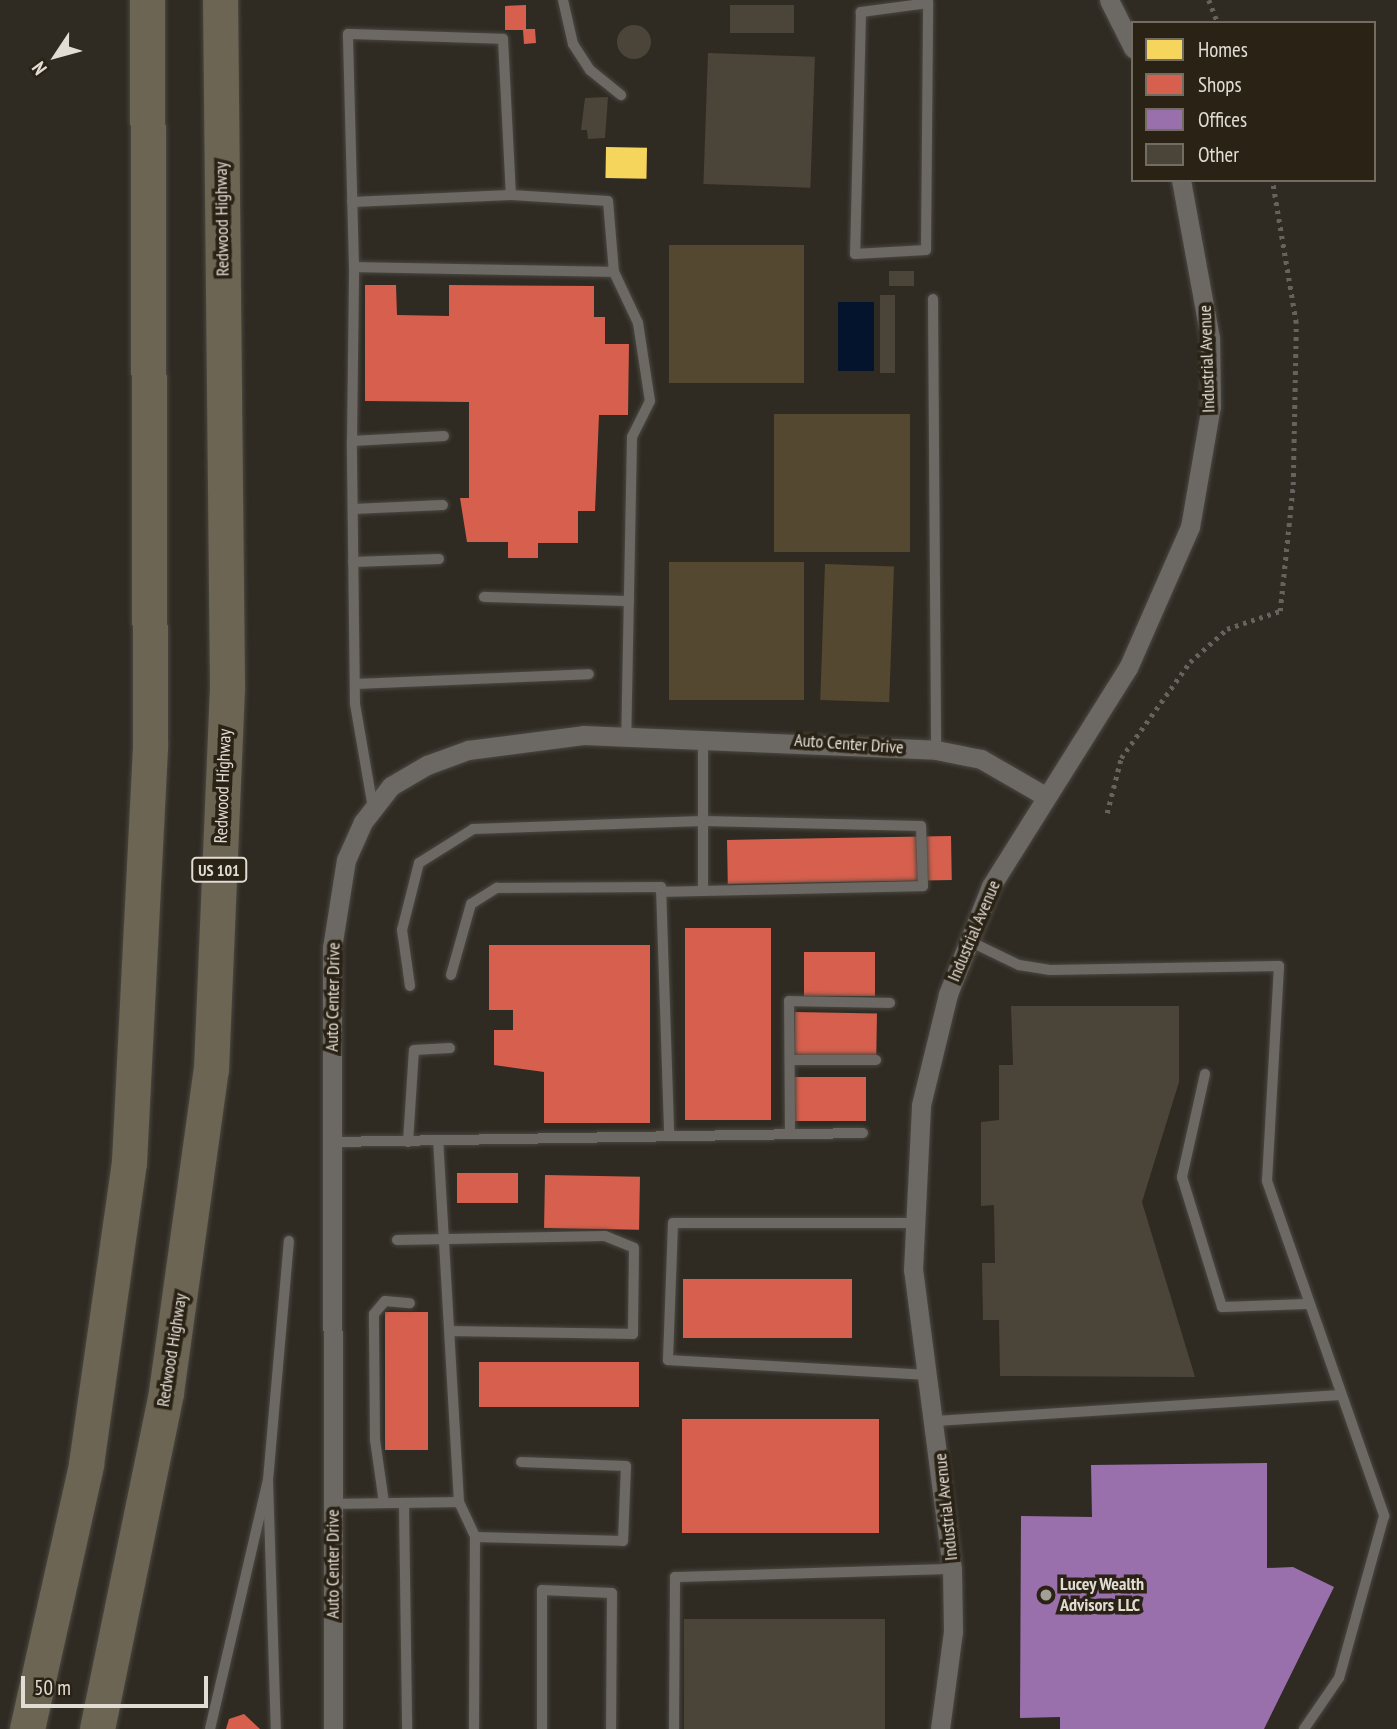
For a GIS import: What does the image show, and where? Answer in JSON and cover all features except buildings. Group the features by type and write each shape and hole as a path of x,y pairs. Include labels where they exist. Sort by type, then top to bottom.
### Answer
{"highway":[{"path":"27,1729 86,1464 129,1162 150,746 147,0"},
{"name":"Redwood Highway","path":"97,1729 166,1392 211,1069 227,686 220,0"}],"street":[{"path":"1109,0 1131,44"},
{"name":"Industrial Avenue","path":"940,1729 953,1632 952,1569 937,1421 928,1375 911,1223 932,1049 967,940 1045,796 1155,616 1189,527 1203,467 1210,338 1181,182"},
{"name":"Auto Center Drive","path":"333,1729 332,948 346,860 373,809 391,786 468,750 626,736 936,750 981,760 1045,796"}],"lane":[{"path":"564,0 573,44 590,70 621,95"},
{"path":"928,2 926,250 855,254 861,12 928,2"},
{"path":"373,809 355,684 352,442 354,267 348,34 503,39 511,195"},
{"path":"352,202 511,195 608,201 614,272 638,323 650,401 632,437 626,736"},
{"path":"354,267 614,272"},
{"path":"933,299 936,750"},
{"path":"352,442 444,436"},
{"path":"353,509 443,505"},
{"path":"353,562 439,559"},
{"path":"484,597 629,601"},
{"path":"355,684 589,674"},
{"path":"703,738 703,891"},
{"path":"410,986 402,930 419,863 473,829 703,821 920,826 923,886 661,892"},
{"path":"451,975 471,904 497,888 660,887 669,1134"},
{"path":"967,940 1019,965 1049,970 1279,966 1267,1181 1339,1395 1384,1516 1339,1678 1304,1729"},
{"path":"790,1132 789,1002 890,1003"},
{"path":"408,1142 414,1050 450,1048"},
{"path":"790,1060 876,1060"},
{"path":"1205,1074 1182,1177 1222,1307 1308,1304"},
{"path":"332,1142 863,1132"},
{"path":"438,1142 448,1239 459,1502 475,1537 474,1729"},
{"path":"911,1223 674,1223 668,1360 928,1375"},
{"path":"397,1240 605,1236 634,1248 633,1334 452,1331"},
{"path":"276,1729 268,1480 289,1241"},
{"path":"384,1503 375,1440 374,1314 386,1301 411,1303"},
{"path":"937,1421 1339,1395"},
{"path":"475,1537 623,1541 626,1466 521,1462"},
{"path":"210,1729 268,1480"},
{"path":"332,1504 459,1502"},
{"path":"404,1503 407,1729"},
{"path":"674,1729 675,1577 952,1569"},
{"path":"542,1729 542,1590 612,1593 611,1729"}],"path":[{"path":"1209,0 1217,21"},
{"path":"1107,813 1121,758 1190,662 1227,629 1280,611 1293,485 1296,323 1272,182"}],"shaded area":[{"path":"669,245 804,245 804,383 669,383"},
{"path":"774,414 910,414 910,552 774,552"},
{"path":"669,562 804,562 804,700 669,700"},
{"path":"825,564 894,566 889,702 820,700"}],"water":[{"path":"838,302 874,302 874,371 838,371"}],"place":[{"name":"Lucey Wealth Advisors LLC","path":"1046,1595"}]}
